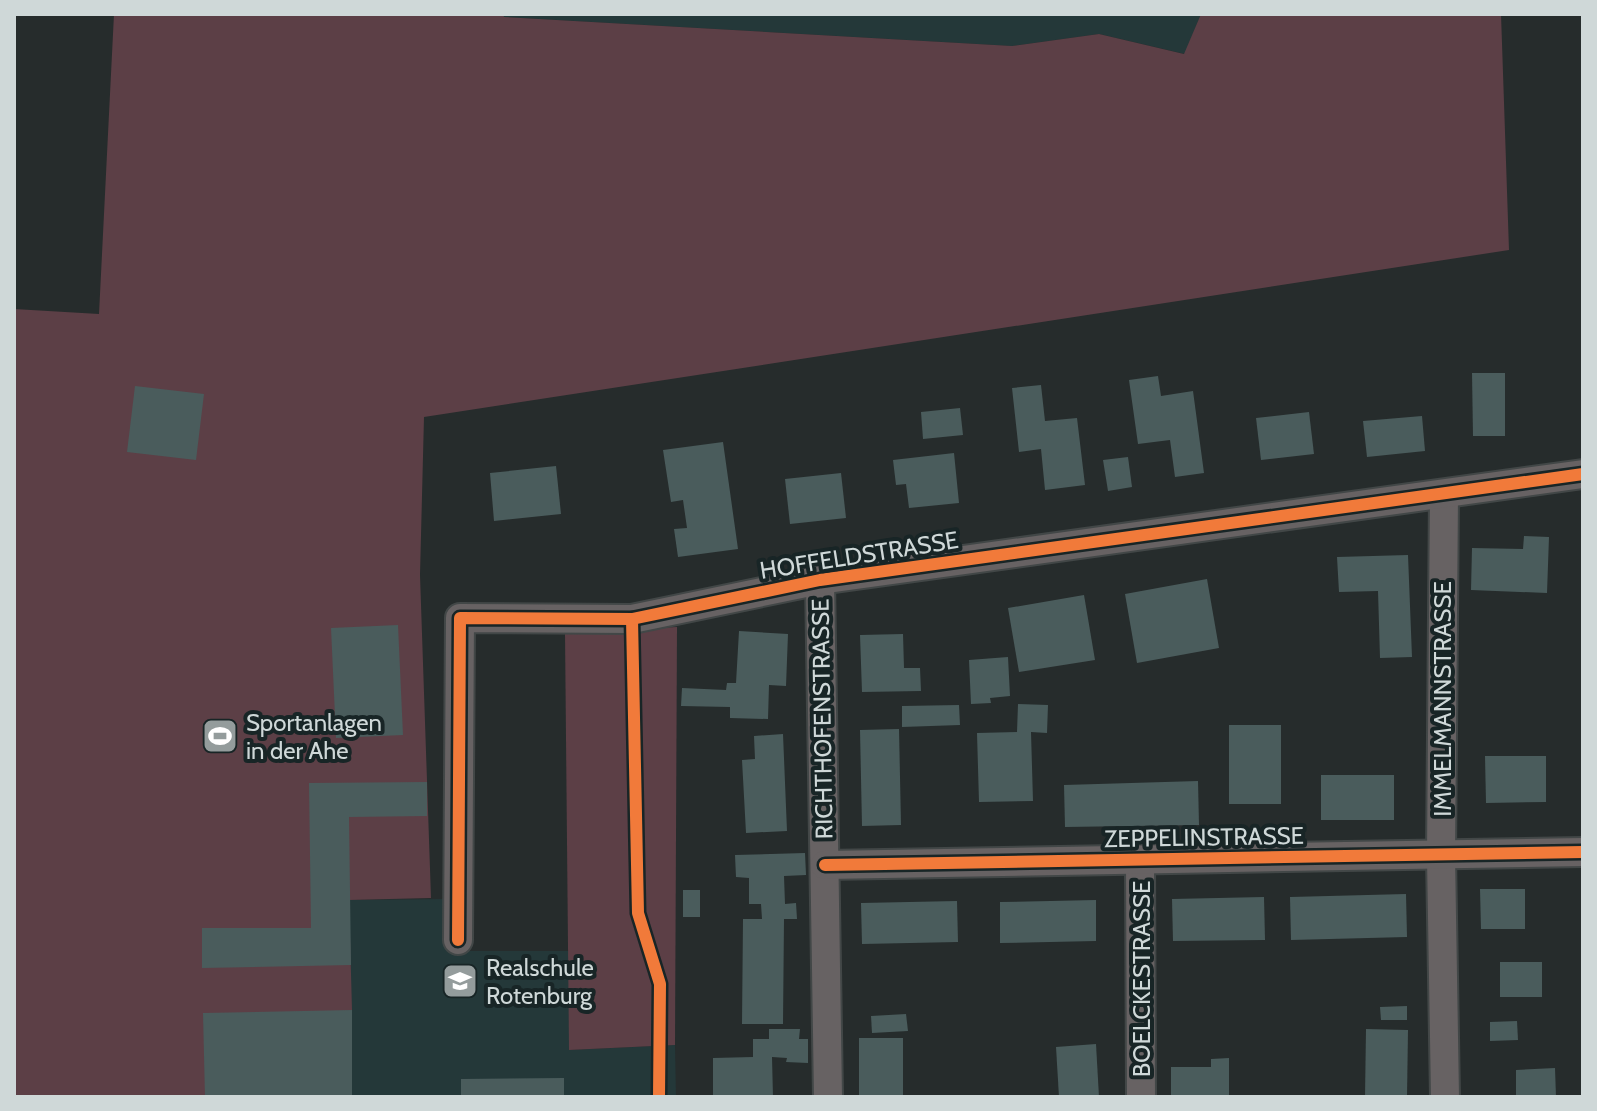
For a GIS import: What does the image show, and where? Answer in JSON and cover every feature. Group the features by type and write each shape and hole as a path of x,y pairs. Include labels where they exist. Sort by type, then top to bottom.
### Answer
{"street":[{"name":"HOFFELDSTRASSE","path":"458,940 460,618 632,619 820,580 1583,474"},
{"name":"IMMELMANNSTRASSE","path":"1444,494 1441,856 1445,1097"},
{"name":"RICHTHOFENSTRASSE","path":"820,580 828,1097"},
{"name":"ZEPPELINSTRASSE","path":"825,865 1583,852"},
{"name":"BOELCKESTRASSE","path":"1140,860 1141,1097"}],"shaded area":[{"path":"114,14 503,14 504,17 1012,46 1099,34 1184,54 1201,14 1501,14 1509,250 424,417 420,575 431,898 349,900 352,1010 205,1097 14,1097 14,309 99,314"},
{"path":"503,14 1201,14 1185,54 1099,34 1012,46 503,17"},
{"path":"677,627 675,1045 569,1050 565,633"},
{"name":"Realschule Rotenburg","path":"450,899 452,951 570,951 569,1050 675,1045 676,1097 205,1097 203,1013 351,1010 349,900"}],"building":[{"path":"1472,373 1505,373 1505,436 1473,436"},
{"path":"1158,376 1161,396 1193,391 1204,473 1175,477 1170,440 1138,444 1129,380"},
{"path":"1041,385 1045,421 1077,418 1085,485 1045,490 1041,449 1019,452 1012,388"},
{"path":"135,386 204,394 196,460 127,452"},
{"path":"960,408 963,435 923,439 921,412"},
{"path":"1309,412 1314,454 1261,460 1256,418"},
{"path":"1422,416 1425,451 1367,457 1363,421"},
{"path":"723,442 738,549 678,557 674,529 687,528 683,500 671,502 663,450"},
{"path":"954,453 959,503 909,508 906,484 896,485 893,460"},
{"path":"1128,457 1132,487 1108,491 1103,460"},
{"path":"556,466 561,514 494,521 490,473"},
{"path":"841,473 846,518 790,524 785,479"},
{"path":"1524,536 1549,537 1547,593 1471,590 1472,548 1523,549"},
{"path":"1408,555 1412,657 1380,658 1378,591 1339,592 1337,557"},
{"path":"1207,579 1219,648 1137,663 1125,594"},
{"path":"1084,595 1095,660 1019,672 1008,608"},
{"path":"398,625 403,735 336,738 331,628"},
{"path":"739,631 788,634 786,686 769,685 768,719 730,718 730,707 681,706 682,688 726,690 727,683 736,683"},
{"path":"903,634 904,668 920,668 921,691 862,692 860,635"},
{"path":"1008,657 1010,696 990,698 991,703 971,704 969,660"},
{"path":"1018,704 1048,705 1047,733 1031,732 1033,801 979,802 977,733 1017,732"},
{"path":"959,705 960,725 902,727 902,706"},
{"path":"1229,725 1281,725 1281,804 1229,804"},
{"path":"899,729 901,825 862,826 860,730"},
{"path":"783,734 787,831 746,833 742,760 755,759 754,736"},
{"path":"1485,756 1546,756 1546,802 1486,803"},
{"path":"1321,775 1394,775 1394,820 1321,820"},
{"path":"1198,781 1199,825 1065,827 1064,785"},
{"path":"427,782 427,816 349,817 351,965 202,968 202,928 311,928 309,783"},
{"path":"805,853 806,875 784,876 785,904 796,903 797,919 784,919 783,1024 742,1024 743,919 762,919 761,904 749,904 749,878 736,877 735,855"},
{"path":"1480,889 1525,889 1525,929 1481,929"},
{"path":"683,890 700,890 700,917 683,917"},
{"path":"1406,894 1407,937 1291,940 1290,897"},
{"path":"1264,897 1265,940 1173,941 1172,899"},
{"path":"1096,900 1096,941 1000,943 1000,902"},
{"path":"957,901 958,942 862,944 861,903"},
{"path":"1500,962 1542,962 1542,997 1500,997"},
{"path":"1407,1006 1407,1020 1381,1020 1380,1007"},
{"path":"352,1010 352,1097 205,1097 203,1013"},
{"path":"906,1014 908,1031 872,1033 871,1016"},
{"path":"1517,1021 1518,1040 1490,1041 1490,1022"},
{"path":"769,1029 800,1029 799,1039 808,1039 808,1063 786,1062 787,1058 772,1057 773,1097 713,1097 713,1058 753,1057 753,1039 769,1039"},
{"path":"1366,1029 1408,1030 1407,1097 1365,1097"},
{"path":"859,1038 903,1038 903,1097 859,1097"},
{"path":"1096,1044 1099,1097 1059,1097 1056,1047"},
{"path":"1229,1058 1229,1097 1171,1097 1171,1067 1211,1067 1211,1059"},
{"path":"1555,1068 1556,1097 1516,1097 1516,1070"},
{"path":"564,1078 564,1097 461,1097 461,1079"}],"cycle path":[{"path":"458,940 460,618 632,619 820,580 1583,474"},
{"path":"632,619 638,913 660,984 659,1097"},
{"path":"825,865 1583,852"}],"place":[{"name":"Sportanlagen in der Ahe","path":"220,736"},
{"name":"Realschule Rotenburg","path":"460,981"}]}
